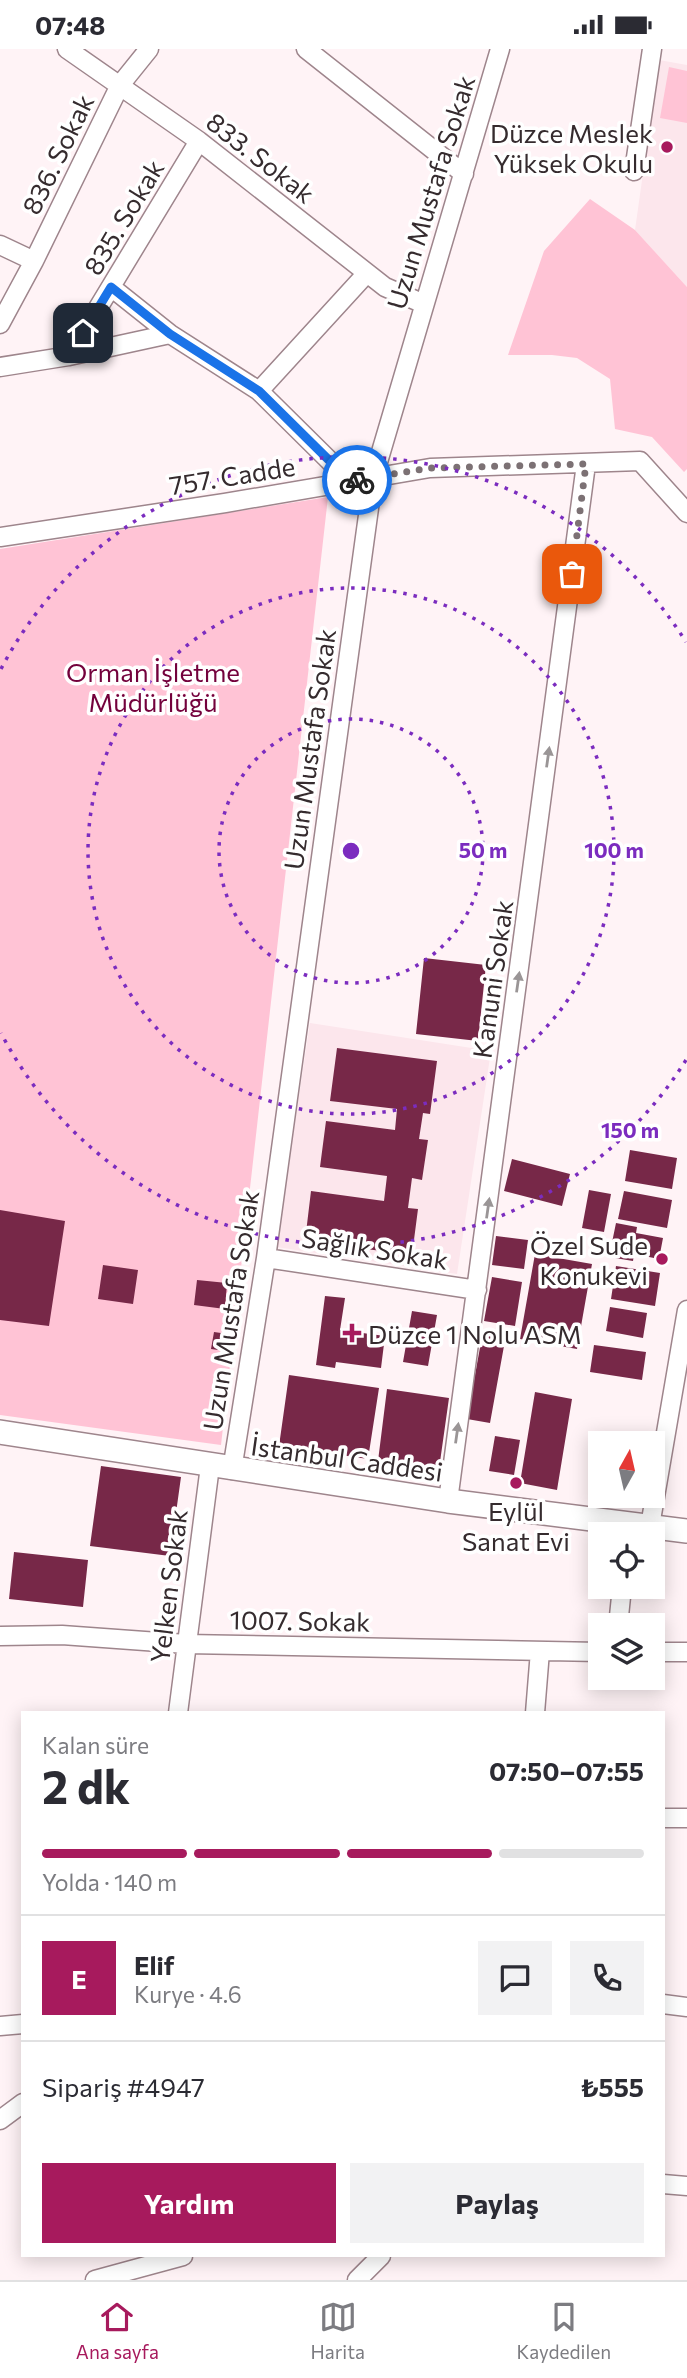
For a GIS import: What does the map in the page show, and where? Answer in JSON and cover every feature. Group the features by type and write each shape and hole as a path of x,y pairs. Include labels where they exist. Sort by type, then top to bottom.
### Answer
{"main road":[{"name":"İstanbul Caddesi","path":"0,1432 221,1468 594,1522"},
{"name":"İstanbul Caddesi","path":"665,1530 687,1531"}],"street":[{"name":"833. Sokak","path":"67,49 199,141 384,287 424,304"},
{"name":"836. Sokak","path":"0,324 34,261 120,85 149,49"},
{"path":"306,49 464,174"},
{"name":"Uzun Mustafa Sokak","path":"221,1468 266,1258 373,478 500,49"},
{"path":"634,171 652,49"},
{"name":"835. Sokak","path":"69,356 199,141"},
{"path":"0,245 34,261"},
{"path":"259,391 367,273"},
{"path":"111,287 170,334 259,391 350,481"},
{"path":"0,367 69,356 170,334"},
{"name":"757. Cadde","path":"0,537 430,468 640,461 687,513"},
{"name":"Kanuni Sokak","path":"447,1501 586,464"},
{"name":"Sağlık Sokak","path":"266,1258 477,1290"},
{"path":"638,1522 683,1354 687,1310"},
{"name":"Yelken Sokak","path":"178,1711 186,1644 221,1468"},
{"name":"1007. Sokak","path":"0,1636 62,1635 186,1644 588,1652"},
{"path":"535,1711 541,1651"},
{"path":"665,1652 687,1652"},
{"path":"665,1818 687,1818"},
{"path":"665,2004 687,2007"},
{"path":"0,2026 21,2024"},
{"path":"0,2120 21,2104"},
{"path":"665,2184 687,2186"},
{"path":"95,2280 179,2257"},
{"path":"357,2280 380,2257"}],"shaded area":[{"name":"Düzce Meslek Yüksek Okulu","path":"659,60 687,65 687,287 635,230"},
{"path":"310,1023 491,1051 457,1274 276,1247"}],"green space":[{"path":"669,67 687,71 687,123 660,118"},
{"path":"590,199 635,230 687,287 687,469 684,472 652,437 615,429 610,379 577,358 508,355 544,251"},
{"name":"Orman İşletme Müdürlüğü","path":"328,497 221,1445 0,1415 0,549"}],"building":[{"path":"424,958 486,965 478,1041 416,1034"},
{"path":"337,1048 437,1061 430,1114 423,1113 419,1139 428,1140 422,1180 412,1178 408,1208 418,1209 412,1255 305,1241 311,1191 384,1201 387,1176 320,1167 326,1121 395,1130 397,1109 330,1101"},
{"path":"630,1150 677,1158 672,1189 625,1181"},
{"path":"512,1159 570,1174 562,1206 504,1191"},
{"path":"589,1190 611,1194 604,1232 582,1228"},
{"path":"624,1191 672,1200 667,1228 618,1219"},
{"path":"0,1210 65,1221 49,1326 0,1320"},
{"path":"616,1223 637,1227 636,1233 663,1238 659,1259 634,1254 633,1261 609,1257"},
{"path":"496,1236 528,1240 524,1269 492,1265"},
{"path":"535,1254 592,1264 577,1349 520,1339"},
{"path":"103,1265 138,1270 133,1304 98,1299"},
{"path":"616,1266 660,1273 655,1306 611,1299"},
{"path":"492,1277 522,1282 515,1326 484,1321"},
{"path":"197,1280 227,1283 225,1309 194,1305"},
{"path":"325,1296 345,1298 340,1330 385,1336 381,1368 336,1362 335,1368 316,1365"},
{"path":"610,1307 647,1313 643,1338 606,1331"},
{"path":"412,1311 437,1315 428,1366 403,1362"},
{"path":"483,1331 506,1335 490,1423 467,1419"},
{"path":"214,1332 235,1335 233,1352 211,1349"},
{"path":"594,1345 646,1352 642,1380 590,1372"},
{"path":"289,1375 379,1388 368,1459 279,1446"},
{"path":"387,1389 449,1398 439,1469 378,1461"},
{"path":"535,1392 572,1399 557,1490 520,1483"},
{"path":"495,1436 520,1440 514,1475 489,1471"},
{"path":"101,1466 181,1477 170,1556 90,1546"},
{"path":"14,1552 88,1560 83,1607 9,1599"}],"way so far":[{"path":"357,480 430,468 586,464 572,574"}],"place":[{"name":"Düzce Meslek Yüksek Okulu","path":"667,147"},
{"name":"Özel Sude Konukevi","path":"662,1259"},
{"name":"Düzce 1 Nolu ASM","path":"352,1333"},
{"name":"Eylül Sanat Evi","path":"516,1483"}],"route":[{"path":"83,333 111,287 170,334 259,391 350,481 357,480"}]}
